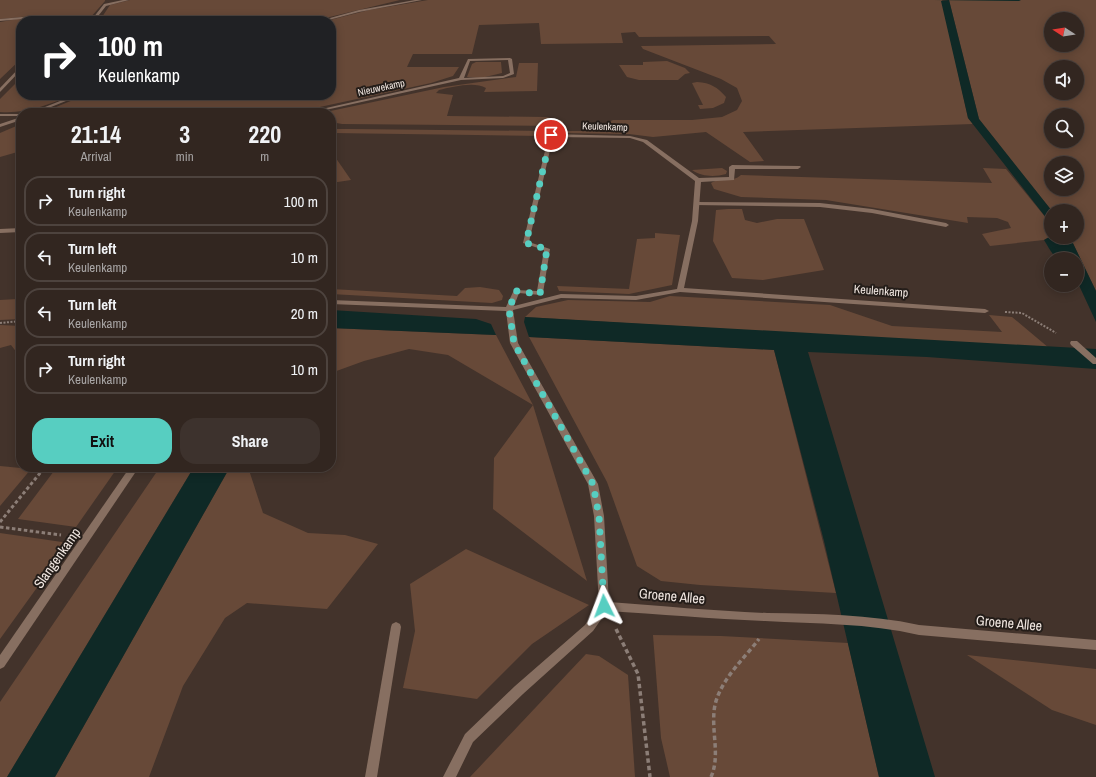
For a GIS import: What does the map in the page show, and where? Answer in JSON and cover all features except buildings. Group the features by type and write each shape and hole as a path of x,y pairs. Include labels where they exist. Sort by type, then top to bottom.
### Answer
{"street":[{"path":"96,16 105,5 127,0"},
{"path":"336,17 359,11 420,0"},
{"path":"0,20 16,19"},
{"name":"Nieuwekamp","path":"329,108 461,79 496,78 512,74 510,59 469,60 461,79"},
{"path":"0,90 16,73"},
{"path":"45,108 66,100"},
{"path":"0,115 16,116"},
{"path":"0,126 16,118"},
{"name":"Keulenkamp","path":"509,309 516,291 540,294 547,249 526,243 551,135 630,137 644,141 698,180"},
{"path":"680,290 693,232 698,180 732,179 732,167 798,167"},
{"path":"696,204 820,205 872,211 946,226"},
{"path":"0,231 16,230"},
{"name":"Keulenkamp","path":"336,302 509,309 562,296 636,298 680,290 985,311"},
{"path":"449,777 469,738 519,690 589,628 604,606 599,516 593,484 514,343 509,309"},
{"path":"1074,343 1096,362"},
{"name":"Slangenkamp","path":"0,664 132,472"},
{"name":"Groene Allee","path":"604,606 776,618 827,619 898,625 919,630 1096,645"},
{"path":"371,777 396,627"}],"path":[{"path":"985,311 1022,313 1074,343"},
{"path":"0,323 16,321"},
{"path":"0,522 42,472"},
{"path":"0,527 87,539"},
{"path":"604,606 638,674 650,777"},
{"path":"711,777 714,773 716,763 712,721 716,702 728,678 776,618"}],"shaded area":[{"path":"0,0 105,0 92,16 16,16 16,17 0,19"},
{"path":"130,0 400,0 334,16 103,16 110,5"},
{"path":"428,0 942,0 968,118 973,124 743,132 764,161 750,162 706,132 653,137 629,134 560,133 561,131 587,131 613,120 692,120 722,117 737,110 742,101 737,88 721,79 643,49 641,46 776,44 769,36 639,37 635,32 621,33 623,43 541,44 539,23 479,25 472,54 413,54 407,67 459,67 453,76 431,83 315,108 54,108 73,100 336,100 336,18 369,10"},
{"path":"949,0 1096,0 1096,291 1084,266 1084,252 1077,252 1073,244 1084,244 1084,204 1046,204 979,119"},
{"path":"16,19 16,64 0,79 0,22"},
{"path":"667,61 685,68 690,73 685,74 678,80 639,80 627,77 619,65 643,65 643,62"},
{"path":"476,62 501,62 502,73 481,78 467,77 472,64"},
{"path":"519,63 538,63 537,91 484,92 486,88 469,85 439,90 436,93 453,95 447,116 546,117 563,121 562,126 336,123 336,110 444,87 516,77"},
{"path":"16,83 16,100 60,100 36,108 16,108 16,111 0,112 0,99"},
{"path":"692,83 706,83 717,88 726,97 724,103 713,108 700,109 698,105 703,105"},
{"path":"16,126 16,152 0,157 0,133"},
{"path":"336,129 546,131 544,136 336,133"},
{"path":"336,158 351,180 336,182"},
{"path":"722,168 727,171 726,174 717,176 704,175 692,170"},
{"path":"983,168 1006,169 1044,215 1044,240 990,246 982,234 1011,228 1008,222 997,218 967,217 968,223 826,200 741,197 714,189 711,183 719,180 734,179 741,175 992,183"},
{"path":"742,209 745,220 757,223 777,219 804,219 824,270 763,280 732,278 713,241 716,210"},
{"path":"655,233 680,235 672,285 629,294 559,291 557,286 629,289 637,239 655,238"},
{"path":"480,287 499,290 503,296 502,300 492,303 336,294 336,289 457,296 465,288"},
{"path":"670,296 830,305 892,326 1002,332 989,315 1012,317 1049,348 525,317 536,307 568,300 650,302"},
{"path":"16,299 16,319 0,320 0,300"},
{"path":"0,325 16,326 16,352 11,345 0,348"},
{"path":"336,328 496,335 533,405 448,355 409,349 364,361 336,371"},
{"path":"529,337 774,350 836,593 700,585 661,581 637,566 607,482"},
{"path":"533,405 587,581 493,509 494,458"},
{"path":"0,466 16,468 16,472 28,472 0,506"},
{"path":"53,472 114,472 76,527 18,519"},
{"path":"157,472 191,472 7,777 0,777 0,702"},
{"path":"227,472 250,472 263,513 308,533 345,535 378,544 327,609 247,603 225,618 183,686 149,777 55,777"},
{"path":"0,533 69,543 0,639"},
{"path":"466,549 589,605 532,644 477,699 403,688 415,631 410,584"},
{"path":"653,635 721,636 848,643 879,777 670,777 661,738"},
{"path":"586,654 599,656 628,675 635,777 470,777"},
{"path":"967,655 1096,669 1096,725 1052,710"}],"water":[{"path":"949,0 979,119 1046,204 1044,204 1044,215 968,118 941,1"},
{"path":"1047,244 1073,244 1077,252 1052,252"},
{"path":"1084,266 1096,291 1096,322 1082,292 1084,292"},
{"path":"336,310 476,319 491,324 496,335 336,328"},
{"path":"525,317 1096,349 1096,369 927,357 808,352 935,777 879,777 824,541 774,350 529,337 524,322"},
{"path":"191,472 227,472 55,777 7,777"}],"waterway":[{"path":"936,0 1019,0"}],"route":[{"path":"551,135 526,243 547,249 540,294 516,291 509,309 514,343 593,484 599,516 604,606"}]}
